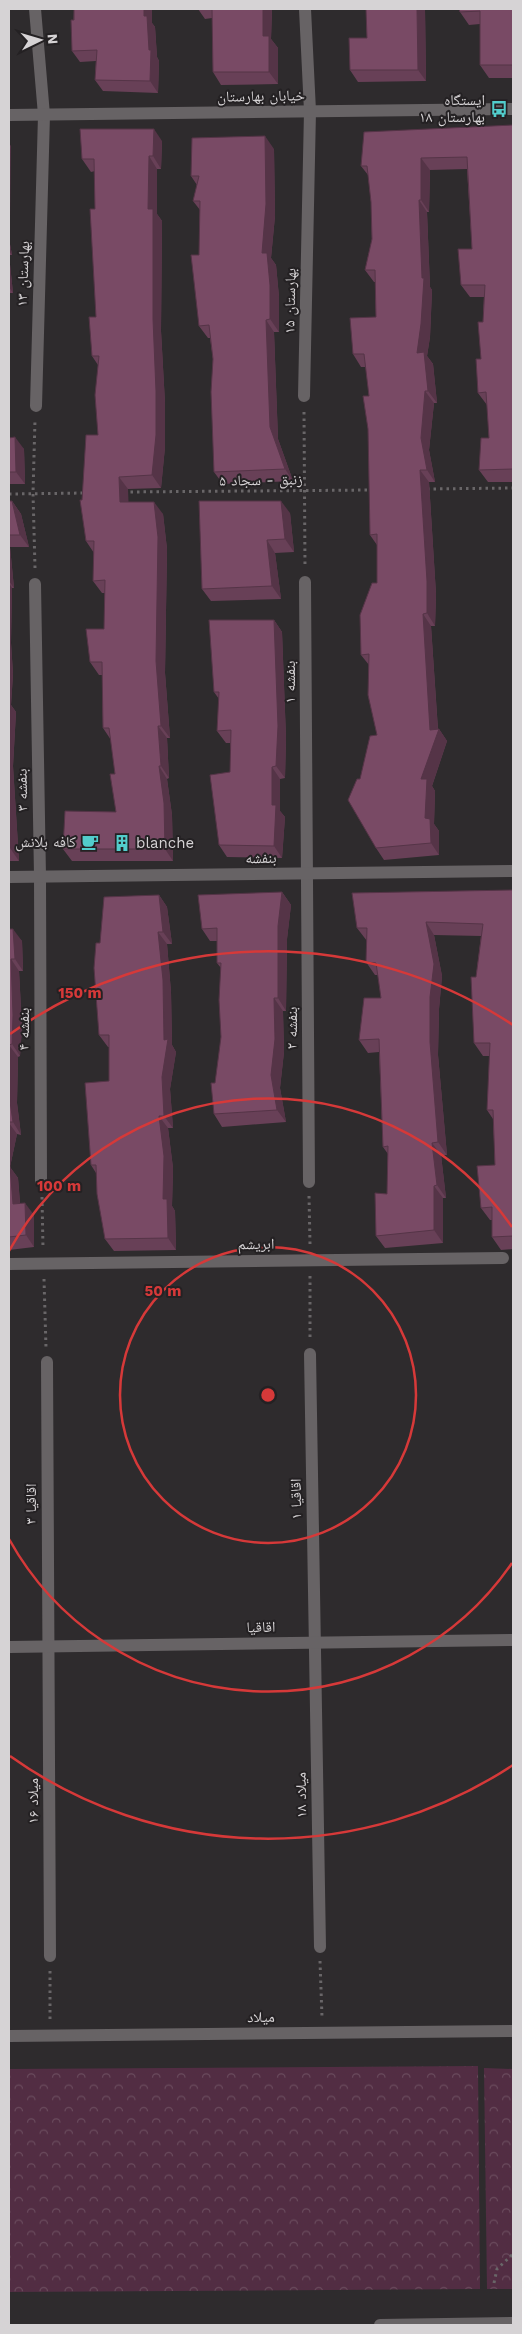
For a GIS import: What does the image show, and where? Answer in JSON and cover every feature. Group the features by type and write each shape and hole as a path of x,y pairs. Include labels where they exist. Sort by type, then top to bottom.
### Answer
{"street":[{"name":"بهارستان ۱۳","path":"35,9 44,115 36,406"},
{"name":"بهارستان ۱۵","path":"304,396 310,111 305,9"},
{"name":"خیابان بهارستان","path":"9,115 513,109"},
{"name":"بنفشه ۱","path":"305,582 308,873"},
{"name":"بنفشه ۳","path":"35,584 40,876"},
{"name":"بنفشه","path":"9,877 513,871"},
{"name":"بنفشه ۲","path":"308,873 309,1182"},
{"name":"بنفشه ۴","path":"40,876 41,1181"},
{"name":"ابریشم","path":"9,1264 503,1258"},
{"name":"اقاقیا ۱","path":"310,1354 315,1643"},
{"name":"اقاقیا ۳","path":"47,1362 48,1646"},
{"name":"اقاقیا","path":"9,1647 513,1640"},
{"name":"میلاد ۱۸","path":"315,1643 320,1947"},
{"name":"میلاد ۱۶","path":"48,1646 50,1956"},
{"name":"میلاد","path":"9,2036 513,2031"},
{"path":"380,2325 513,2323"}],"path":[{"path":"304,396 305,582"},
{"path":"35,584 33,493 36,406"},
{"path":"424,489 513,488"},
{"name":"زنبق - سجاد ۵","path":"120,492 374,490"},
{"path":"9,494 92,493"},
{"path":"320,1947 322,2033"},
{"path":"50,1956 50,2036"},
{"path":"494,2283 497,2268 513,2254"}],"green space":[{"path":"478,2066 480,2289 9,2292 9,2069"},
{"path":"484,2068 513,2069 513,2289 487,2289"}],"building":[{"path":"74,9 144,9 144,16 147,16 149,50 151,50 150,81 95,80 97,50 72,51 71,20 74,20"},
{"path":"212,9 263,9 263,36 269,36 269,72 213,72"},
{"path":"366,9 417,9 418,70 350,70 349,38 367,38"},
{"path":"459,9 513,9 513,65 480,65 480,11 460,12"},
{"path":"513,125 513,469 479,470 481,438 489,438 486,392 478,393 476,359 481,359 478,322 483,322 485,285 461,285 458,249 472,249 467,157 421,158 421,200 419,200 422,278 424,278 417,353 424,352 428,391 425,391 421,438 427,470 420,470 427,581 427,613 423,614 430,730 439,729 421,779 427,779 425,818 430,819 431,843 376,848 348,800 357,779 360,779 370,736 377,735 368,695 369,654 361,655 360,615 372,583 377,583 377,534 370,535 368,429 363,396 369,396 364,354 353,354 350,318 376,317 375,270 365,270 372,239 371,202 367,166 361,166 364,132"},
{"path":"80,129 154,129 153,156 149,156 148,209 153,209 153,319 156,391 156,435 152,475 119,477 120,502 154,502 158,537 156,661 161,726 158,726 161,766 159,766 164,803 165,849 63,849 65,811 116,812 110,774 115,774 109,728 103,728 102,662 90,662 86,629 104,629 105,580 93,581 94,541 86,541 80,500 82,500 86,435 98,435 95,395 99,356 92,356 89,317 96,317 90,209 95,209 94,159 82,159"},
{"path":"265,136 266,204 262,253 267,253 270,285 270,319 266,320 270,427 285,469 214,472 211,392 213,359 209,325 199,326 191,255 199,255 200,201 193,201 199,176 191,176 192,138"},
{"path":"15,437 16,472 9,472 9,438"},
{"path":"9,501 12,501 20,535 9,535"},
{"path":"199,501 281,501 285,539 267,540 272,586 202,589"},
{"path":"209,620 274,620 278,726 276,766 272,767 272,805 276,805 274,846 219,845 210,775 230,772 231,730 217,731 219,692 214,692"},
{"path":"513,890 513,1236 492,1237 492,1207 481,1208 477,1166 495,1165 493,1110 487,1110 490,1043 474,1043 471,977 476,977 483,924 426,922 434,964 430,997 430,1042 438,1142 432,1143 437,1185 434,1186 434,1230 376,1236 375,1193 387,1194 388,1146 383,1147 379,1039 359,1040 364,998 381,998 376,963 366,962 367,928 357,928 352,893"},
{"path":"282,892 278,926 278,998 274,998 275,1039 271,1075 277,1110 214,1114 211,1083 215,1083 221,1037 219,1000 221,963 217,963 217,928 202,929 198,895"},
{"path":"159,895 163,932 158,932 163,980 164,1040 168,1039 162,1077 164,1116 159,1116 164,1156 163,1199 167,1199 168,1238 105,1239 97,1194 96,1165 91,1165 85,1083 109,1081 109,1035 99,1035 94,968 96,943 100,943 104,897"},
{"path":"9,929 13,929 15,959 11,959 13,1015 12,1044 9,1045"},
{"path":"9,1095 13,1122 9,1122"},
{"path":"9,1166 13,1204 25,1203 26,1235 9,1237"}],"place":[{"name":"ایستگاه بهارستان ۱۸","path":"499,109"},
{"name":"کافه بلانش","path":"90,842"},
{"name":"blanche","path":"122,843"}]}
